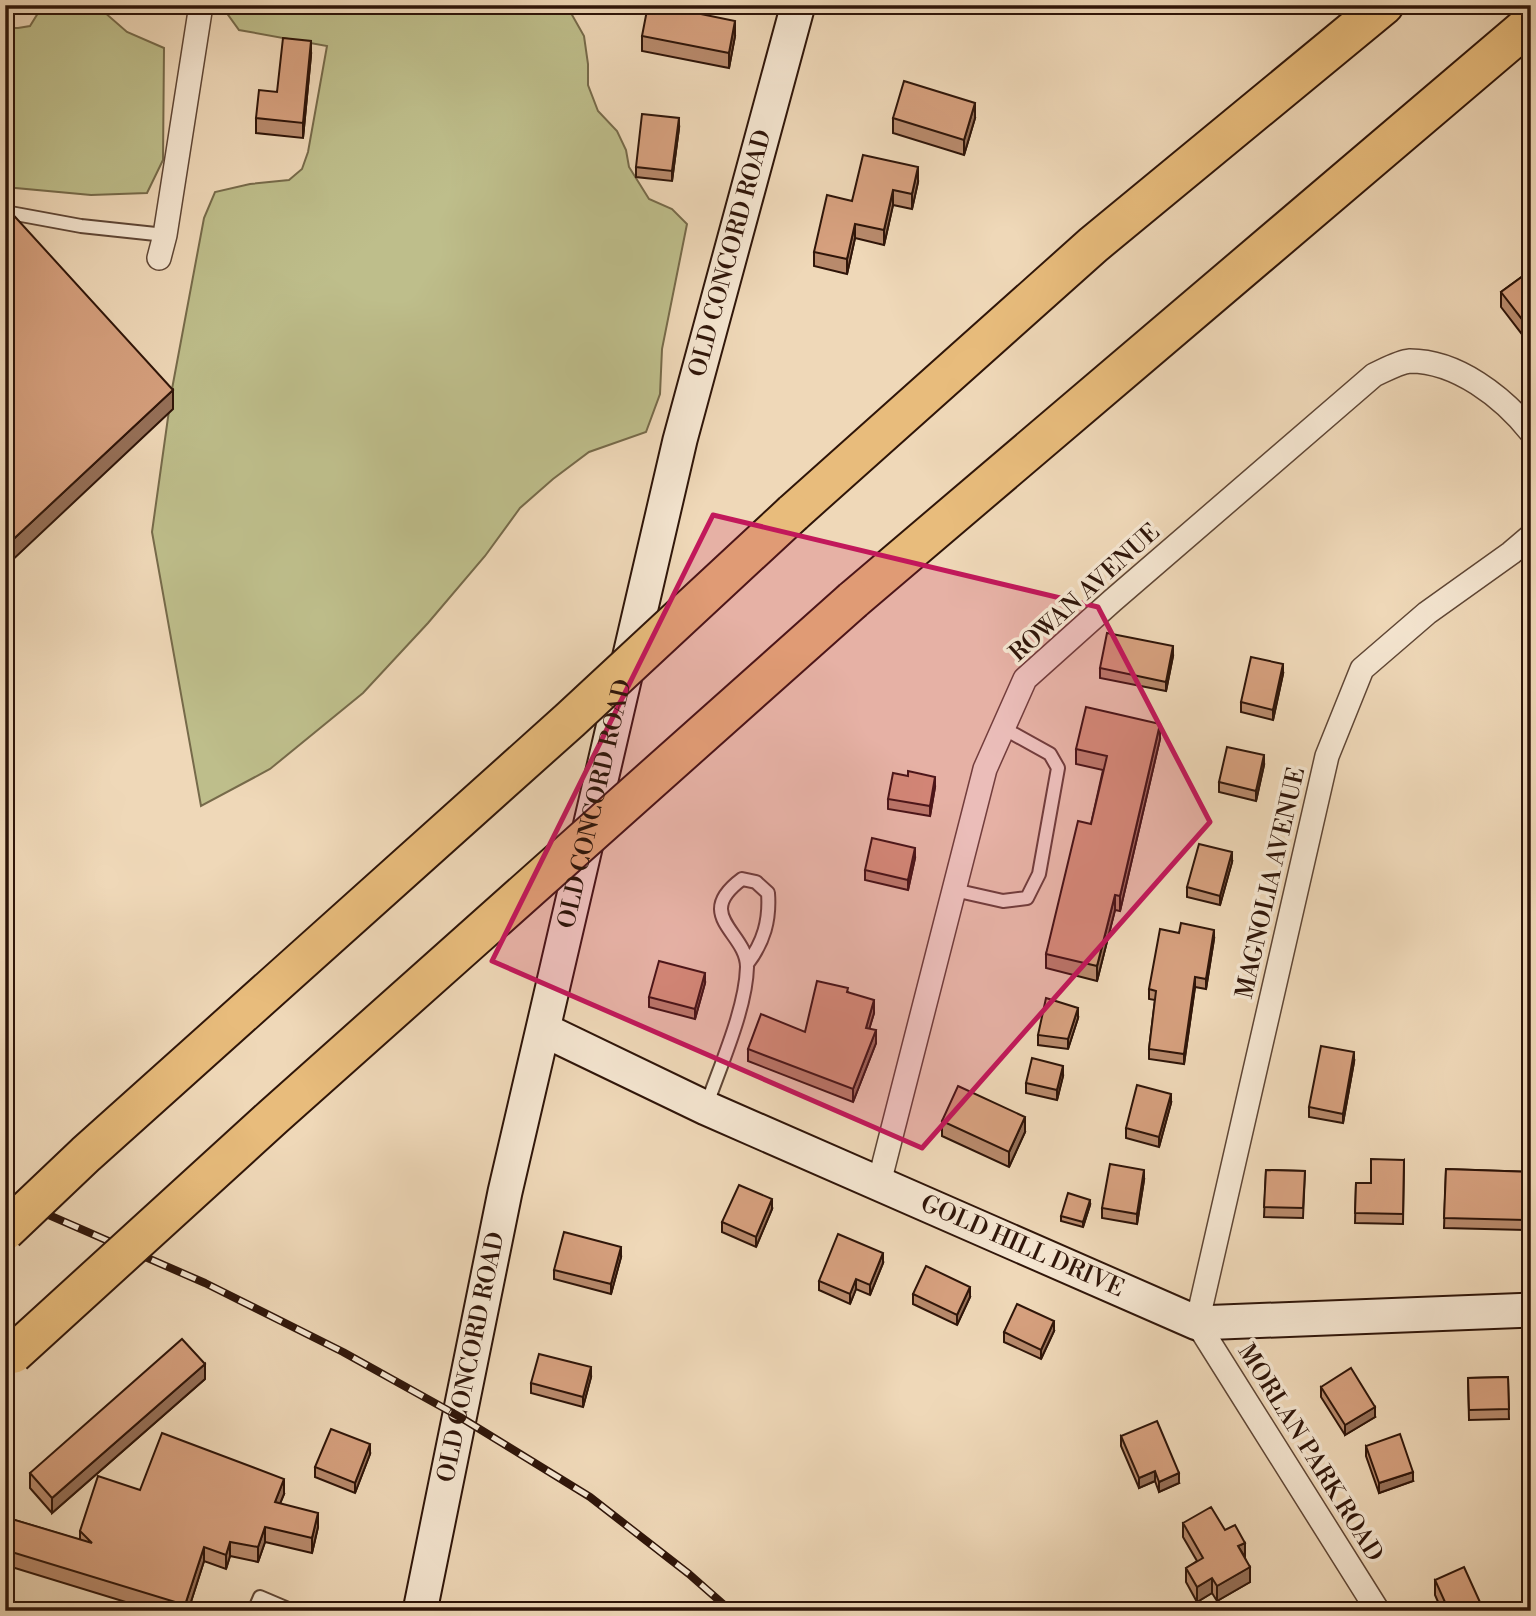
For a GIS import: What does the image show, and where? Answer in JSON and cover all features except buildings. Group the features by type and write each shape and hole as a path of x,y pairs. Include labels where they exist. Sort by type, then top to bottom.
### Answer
{"highway":[{"path":"5,1231 86,1154 570,720 793,513 1093,245 1384,5"},
{"path":"9,1358 273,1117 853,600 1531,23"}],"main road":[{"name":"OLD CONCORD ROAD","path":"420,1611 505,1192 680,440 798,5"},
{"name":"GOLD HILL DRIVE","path":"544,1030 706,1108 1197,1323 1531,1310"}],"street":[{"path":"162,246 201,5"},
{"name":"ROWAN AVENUE","path":"879,1183 985,769 1026,679 1112,601 1374,375 1408,361 1442,366 1490,391 1531,432"},
{"name":"MAGNOLIA AVENUE","path":"1197,1323 1327,756 1362,669 1427,613 1531,536"},
{"name":"MORLAN PARK ROAD","path":"1197,1323 1378,1611"}],"lane":[{"path":"5,212 81,226 162,246"},
{"path":"954,890 1003,901 1027,898 1039,874 1058,768 1051,754 1003,728"},
{"path":"706,1108 743,1003 747,964 758,950 765,932 769,907 768,893 756,882 741,879 727,890 721,905 724,923 747,964"},
{"path":"254,1611 260,1597 293,1611"}],"highlighted area":[{"path":"713,515 1098,607 1210,822 922,1148 492,961"}],"green space":[{"path":"43,5 89,5 103,11 127,32 164,48 163,160 147,193 91,195 5,187 5,28 30,26"},
{"path":"221,5 567,6 584,36 588,85 598,111 617,131 626,150 629,167 649,199 672,209 687,224 662,349 660,394 646,432 589,452 553,479 520,508 485,556 363,693 270,769 201,806 152,532 172,389 204,218 215,192 250,184 289,180 302,169 308,152 327,46 239,30"}],"railway":[{"path":"5,1196 205,1283 343,1352 460,1417 590,1497 689,1574 731,1611"}]}
